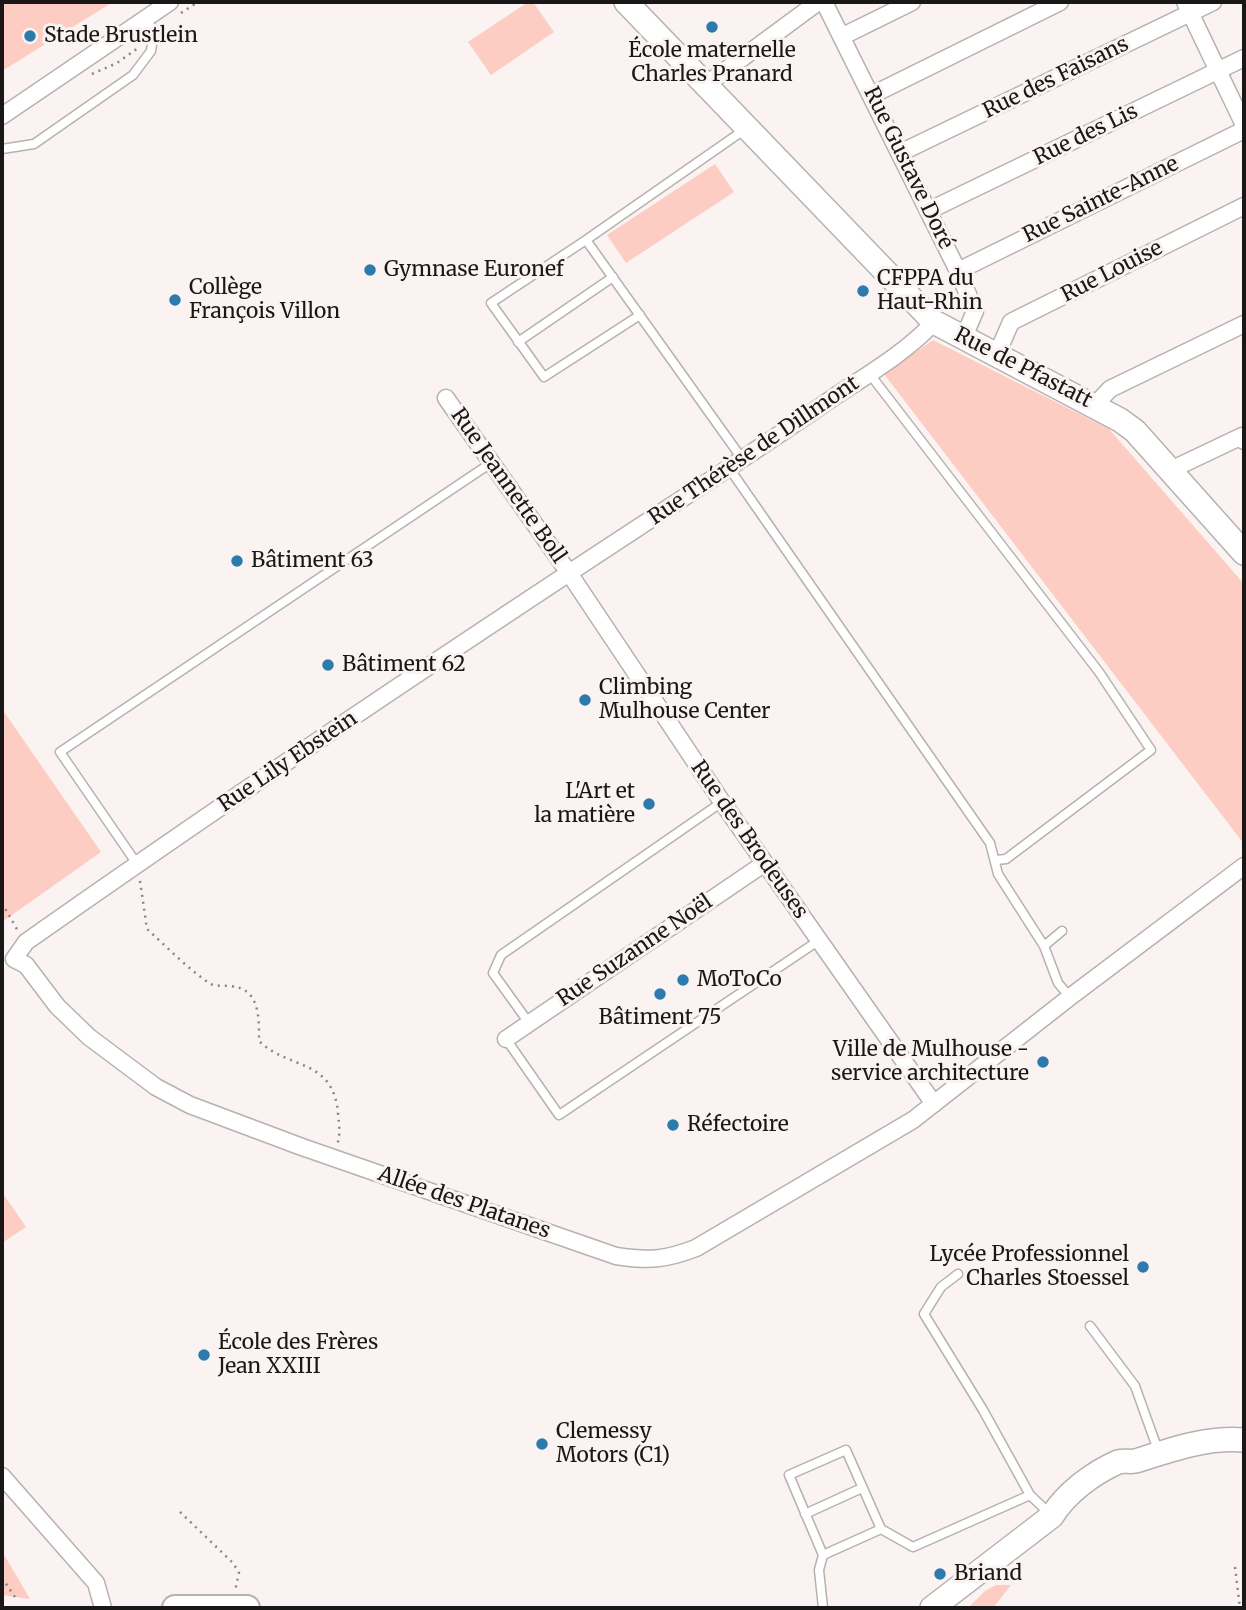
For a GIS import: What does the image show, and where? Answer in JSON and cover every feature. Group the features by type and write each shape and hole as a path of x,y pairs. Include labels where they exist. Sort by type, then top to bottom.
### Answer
{"main road":[{"path":"176,1608 247,1608"}],"street":[{"path":"2,116 170,2"},
{"name":"Rue de Pfastatt","path":"626,2 934,322 1095,405 1135,431 1244,553"},
{"path":"707,84 818,2"},
{"name":"Rue Gustave Doré","path":"824,2 872,95 975,311 964,337"},
{"path":"843,36 912,2"},
{"path":"872,95 1060,2"},
{"name":"Rue des Faisans","path":"900,153 1187,7 1213,2"},
{"path":"1187,7 1244,127"},
{"name":"Rue des Lis","path":"928,211 1244,58"},
{"name":"Rue Sainte-Anne","path":"958,271 1244,127"},
{"name":"Rue Louise","path":"997,354 1010,322 1244,206"},
{"name":"Rue Thérèse de Dillmont","path":"569,573 869,373 925,332 934,322"},
{"path":"1095,405 1110,389 1244,324"},
{"name":"Rue Jeannette Boll","path":"446,398 569,573"},
{"path":"1173,472 1179,466 1243,439"},
{"name":"Rue des Brodeuses","path":"569,573 722,802 934,1104"},
{"name":"Rue Lily Ebstein","path":"8,959 26,942 137,864 569,573"},
{"name":"Rue Suzanne Noël","path":"506,1039 765,863"},
{"name":"Allée des Platanes","path":"8,959 26,965 57,1006 89,1037 156,1087 190,1105 333,1158 616,1256 648,1260 671,1258 696,1248 913,1120 1070,996 1244,866"},
{"path":"932,1608 1052,1516 1061,1502 1094,1475 1121,1461 1135,1462 1159,1452 1234,1439 1244,1427"},
{"path":"2,1476 96,1583 103,1608"}],"lane":[{"path":"2,149 34,144 133,75 151,51 154,31 146,19"},
{"path":"640,315 544,377 491,303 746,128"},
{"path":"586,240 640,315 736,464 990,843 998,874 1044,946 1058,983 1070,996"},
{"path":"518,342 613,277"},
{"path":"869,373 1099,672 1151,750 1006,859 996,860"},
{"path":"137,864 60,752 491,463"},
{"path":"529,1023 493,973 501,955 722,802"},
{"path":"1044,946 1062,931"},
{"path":"506,1039 559,1115 818,941"},
{"path":"958,1274 941,1287 923,1314 983,1410 1030,1495 1052,1516"},
{"path":"1090,1326 1135,1385 1159,1452"},
{"path":"823,1608 819,1570 823,1555 789,1475 846,1450 881,1530 913,1547 1030,1495"},
{"path":"805,1514 862,1488"},
{"path":"823,1555 881,1530"}],"path":[{"path":"137,864 147,929 212,985 237,987 248,993 255,999 258,1009 259,1041 289,1059 311,1067 329,1084 335,1095 341,1133 333,1158"},
{"path":"2,903 11,922 26,942"},
{"path":"180,1512 233,1563 239,1573 232,1608"},
{"path":"1235,1567 1240,1608"},
{"path":"2,1578 15,1597"}],"shaded area":[{"name":"Stade Brustlein","path":"2,2 113,2 2,71"},
{"path":"528,2 533,2 554,32 491,75 468,42"},
{"path":"715,164 734,192 626,263 607,235"},
{"path":"933,340 1109,429 1244,584 1244,844 884,374"},
{"path":"2,709 101,852 2,922"},
{"path":"2,1192 26,1227 2,1243"},
{"path":"2,1551 30,1599 2,1595"},
{"path":"996,1585 1011,1585 993,1608 968,1608 985,1591"}],"place":[{"name":"École maternelle Charles Pranard","path":"712,27"},
{"name":"Stade Brustlein","path":"30,36"},
{"name":"Gymnase Euronef","path":"370,270"},
{"name":"CFPPA du Haut-Rhin","path":"863,291"},
{"name":"Collège François Villon","path":"175,300"},
{"name":"Bâtiment 63","path":"237,561"},
{"name":"Bâtiment 62","path":"328,665"},
{"name":"Climbing Mulhouse Center","path":"585,700"},
{"name":"L'Art et la matière","path":"649,804"},
{"name":"MoToCo","path":"683,980"},
{"name":"Bâtiment 75","path":"660,994"},
{"name":"Ville de Mulhouse - service architecture","path":"1043,1062"},
{"name":"Réfectoire","path":"673,1125"},
{"name":"Lycée Professionnel Charles Stoessel","path":"1143,1267"},
{"name":"École des Frères Jean XXIII","path":"204,1355"},
{"name":"Clemessy Motors (C1)","path":"542,1444"},
{"name":"Briand","path":"940,1574"}]}
